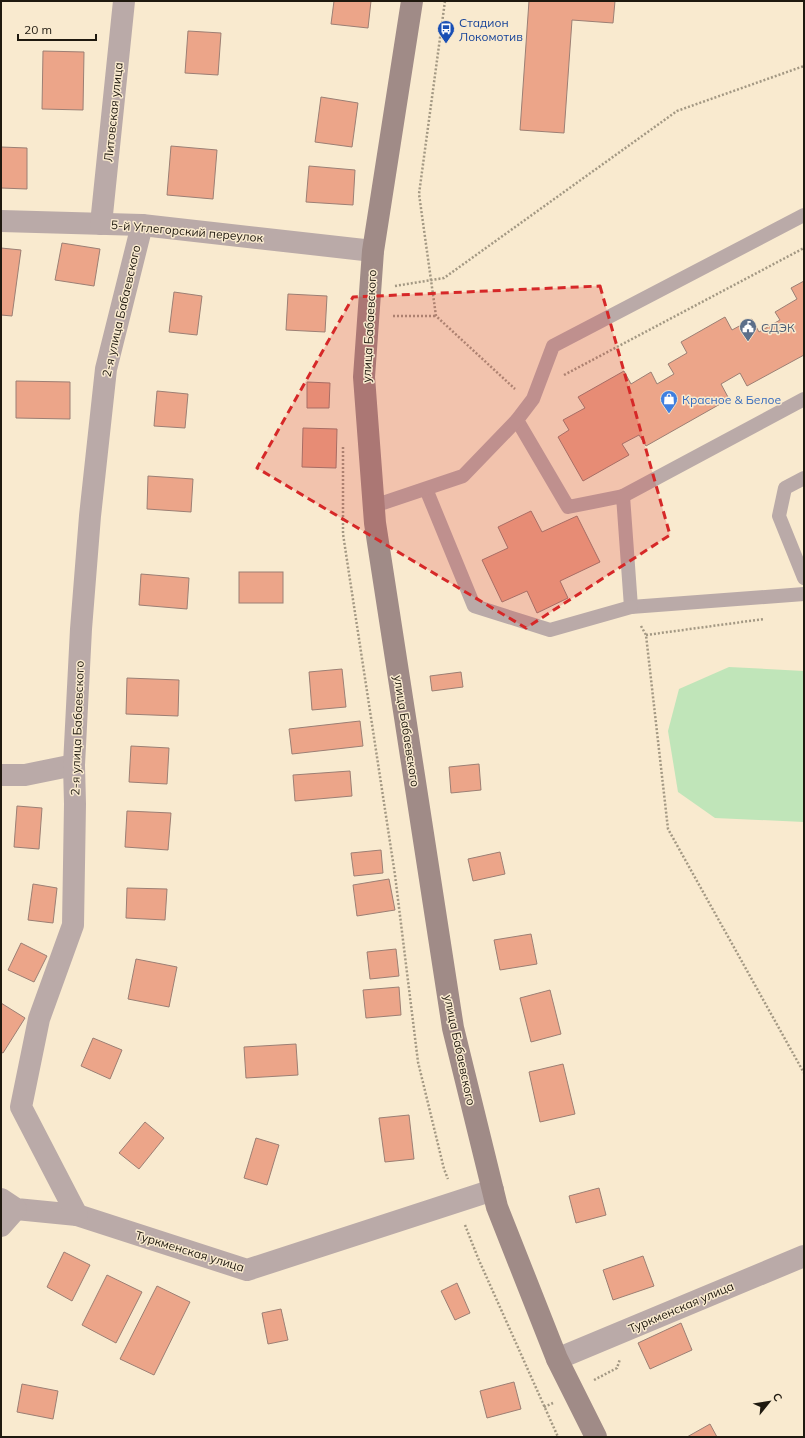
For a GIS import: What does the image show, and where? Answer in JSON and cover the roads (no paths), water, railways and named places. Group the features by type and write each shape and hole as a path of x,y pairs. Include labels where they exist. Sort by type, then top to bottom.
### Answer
{"main road":[{"name":"улица Бабаевского","path":"412,1 373,251 370,290 364,377 375,524 453,1028 498,1207 557,1359 596,1437"}],"street":[{"name":"Литовская улица","path":"102,224 124,1"},
{"name":"5-й Углегорский переулок","path":"1,221 142,225 373,251"},
{"name":"2-я улица Бабаевского","path":"77,1215 21,1107 39,1019 73,925 75,804 74,765 81,629 90,516 106,369 142,225"},
{"path":"1,775 25,775 74,765"},
{"name":"Туркменская улица","path":"8,1204 77,1215 247,1270 493,1190"},
{"path":"1,1226 8,1204"},
{"name":"Туркменская улица","path":"557,1359 804,1256"}],"lane":[{"path":"374,506 463,476 517,420 533,399 553,346 804,215"},
{"path":"517,420 568,508 623,496 804,399"},
{"path":"804,478 785,488 779,516 804,578"},
{"path":"426,489 474,606 550,630 631,607 804,594"},
{"path":"623,496 631,607"}],"place":[{"name":"Стадион Локомотив","path":"446,44"},
{"name":"СДЭК","path":"748,342"},
{"name":"Красное & Белое","path":"669,414"}]}
